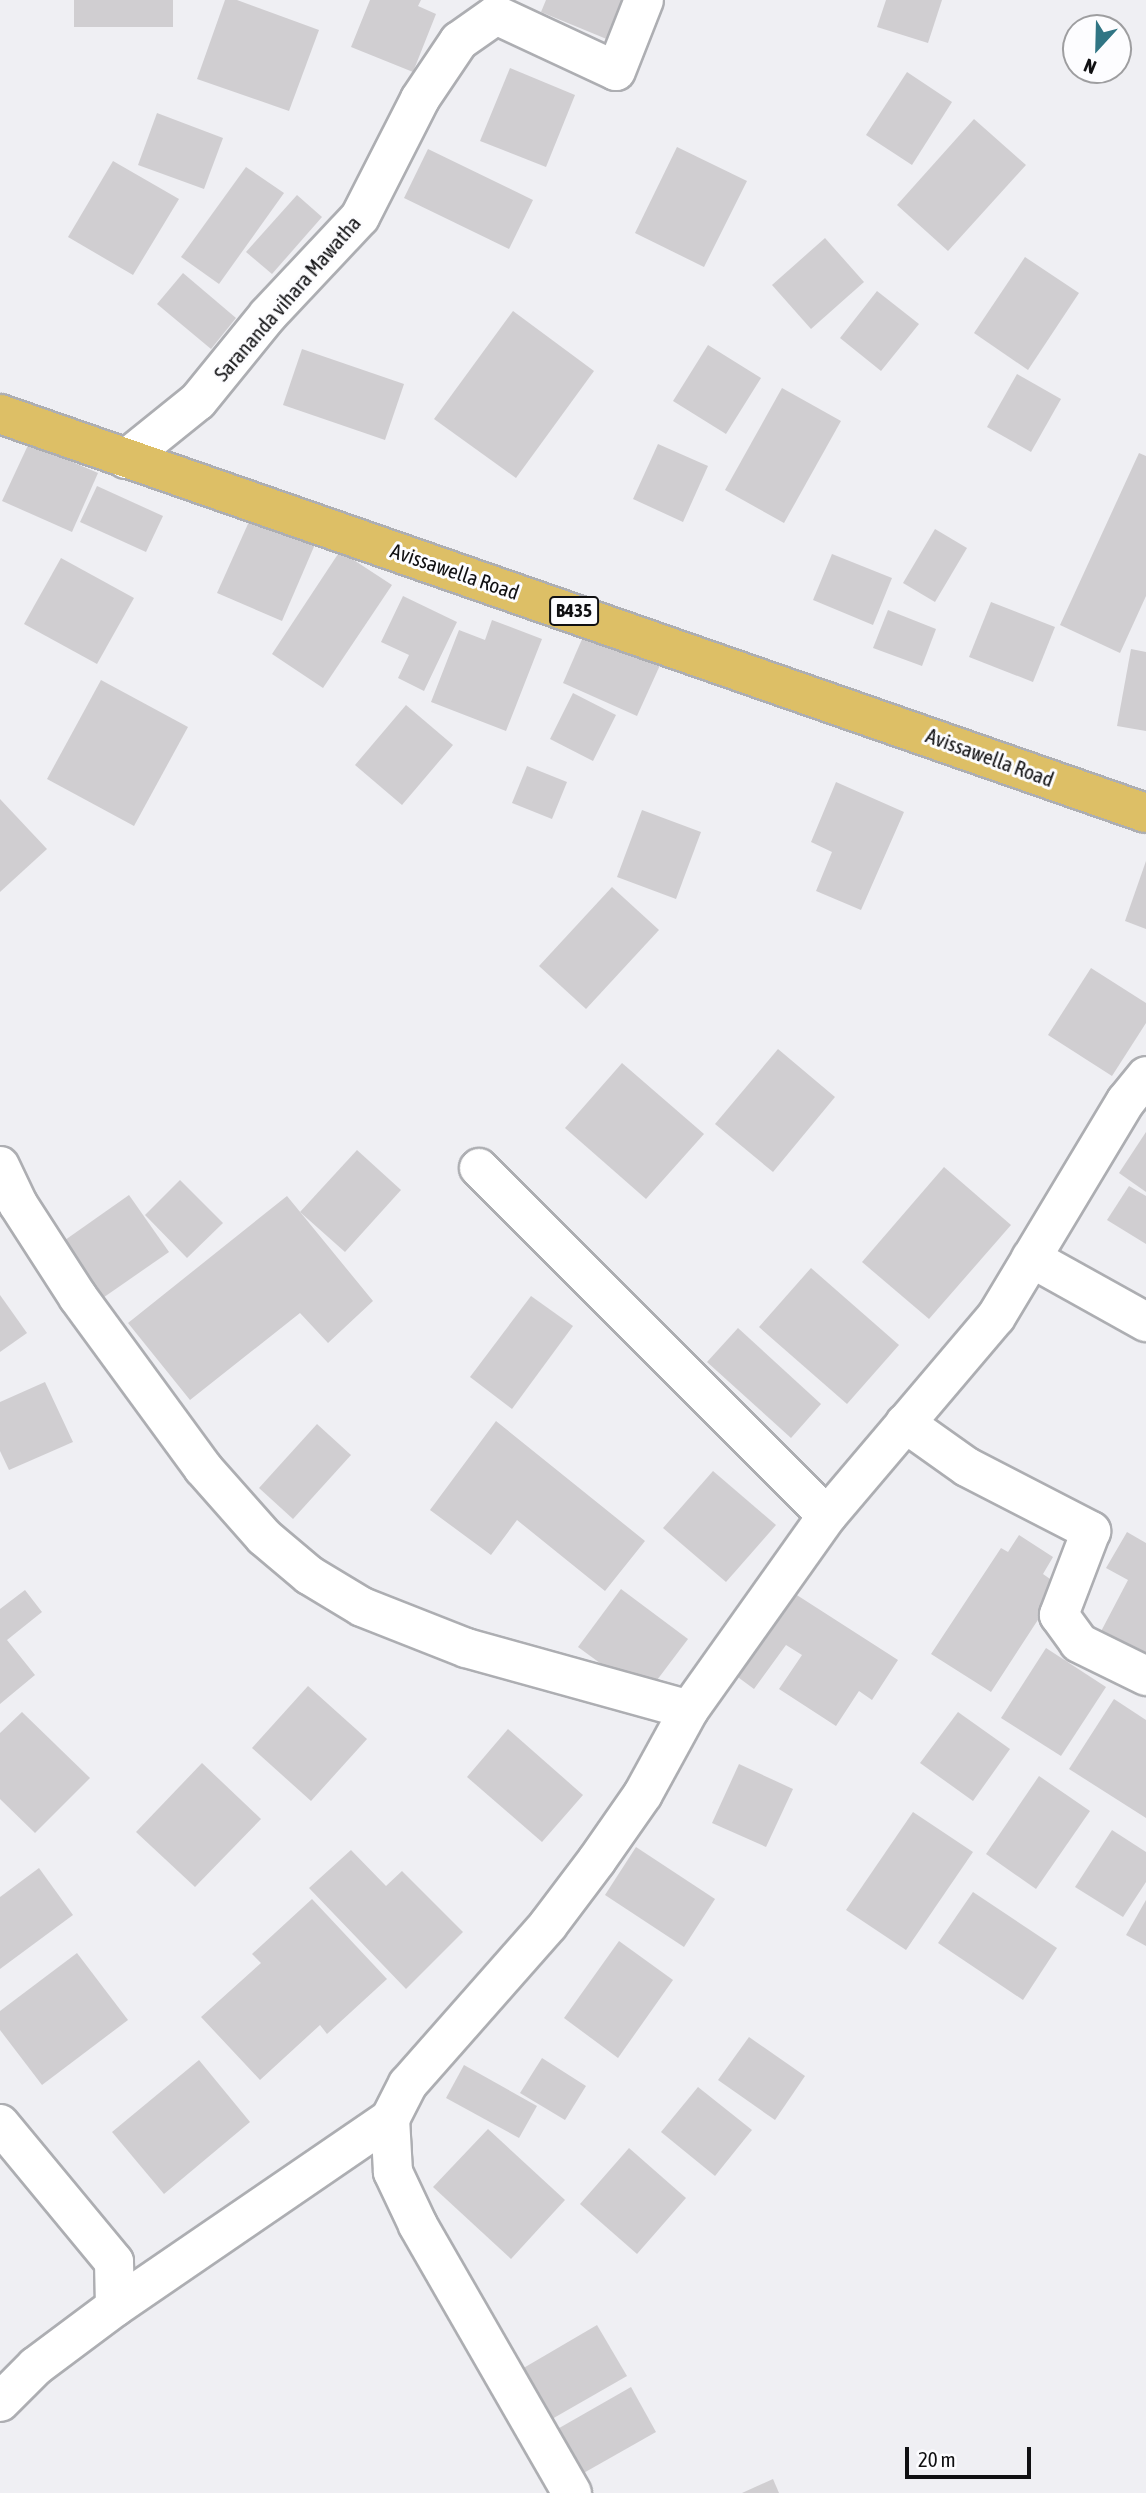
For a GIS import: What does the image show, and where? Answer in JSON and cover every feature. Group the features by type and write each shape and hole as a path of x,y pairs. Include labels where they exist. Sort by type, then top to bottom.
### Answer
{"main road":[{"name":"Avissawella Road","path":"0,414 651,637 1146,813"}],"street":[{"name":"Sarananda vihara Mawatha","path":"126,459 198,401 268,315 360,217 420,99 459,41 496,15 616,71 644,0"},
{"path":"0,2402 36,2366 115,2307 390,2119 408,2084 548,1925 597,1860 643,1794 689,1710 827,1517 996,1317 1126,1101 1146,1076"},
{"path":"0,1166 18,1204 78,1297 203,1468 264,1537 309,1575 362,1607 466,1648 689,1710"},
{"path":"479,1168 827,1517"},
{"path":"1031,1258 1146,1322"},
{"path":"905,1423 967,1468 1091,1531 1059,1615 1079,1643 1146,1676"},
{"path":"390,2119 393,2172 418,2225 572,2493"},
{"path":"0,2124 114,2262 115,2307"}],"building":[{"path":"74,0 173,0 173,27 74,27"},
{"path":"225,0 237,0 319,30 289,111 197,79"},
{"path":"370,0 421,0 418,6 436,14 413,72 351,47"},
{"path":"546,0 624,0 609,40 541,12"},
{"path":"886,0 942,0 928,43 877,27"},
{"path":"510,68 575,95 546,167 480,141"},
{"path":"907,72 952,102 912,165 866,135"},
{"path":"157,113 223,138 204,189 138,165"},
{"path":"974,119 1026,165 948,251 897,205"},
{"path":"677,147 747,181 704,267 635,233"},
{"path":"428,149 533,200 509,249 404,198"},
{"path":"113,161 179,199 133,275 68,237"},
{"path":"246,167 284,193 219,284 181,257"},
{"path":"297,195 322,217 272,274 246,252"},
{"path":"825,238 864,282 811,329 772,285"},
{"path":"1025,257 1079,293 1028,370 974,333"},
{"path":"183,273 236,318 211,349 157,304"},
{"path":"877,291 919,324 881,371 840,338"},
{"path":"513,311 594,371 516,478 434,419"},
{"path":"708,345 761,378 726,434 673,401"},
{"path":"302,349 404,384 385,440 283,405"},
{"path":"1017,374 1061,399 1031,452 987,427"},
{"path":"782,388 841,421 784,523 725,490"},
{"path":"29,443 98,473 72,532 2,501"},
{"path":"658,444 708,466 683,522 633,499"},
{"path":"1139,453 1146,456 1146,596 1120,653 1060,625"},
{"path":"97,486 163,516 146,552 80,522"},
{"path":"252,515 316,542 282,621 217,593"},
{"path":"935,529 967,548 935,602 903,583"},
{"path":"340,551 392,585 323,688 272,654"},
{"path":"832,554 892,578 873,625 813,600"},
{"path":"61,558 134,598 97,664 24,624"},
{"path":"403,596 457,622 424,691 398,678 409,655 381,642"},
{"path":"991,602 1055,627 1033,682 969,657"},
{"path":"888,610 936,629 922,666 873,648"},
{"path":"492,620 542,639 506,731 431,702 459,630 485,640"},
{"path":"586,630 661,663 637,716 563,683"},
{"path":"1131,649 1146,652 1146,731 1117,726"},
{"path":"101,680 188,727 134,826 47,779"},
{"path":"573,693 616,715 593,761 550,739"},
{"path":"406,705 453,745 402,805 355,765"},
{"path":"527,766 567,782 552,819 512,803"},
{"path":"836,782 904,812 861,910 816,891 832,852 811,842"},
{"path":"0,799 47,849 0,892"},
{"path":"642,810 701,832 676,899 617,877"},
{"path":"1146,861 1146,929 1125,921"},
{"path":"612,887 659,930 586,1009 539,966"},
{"path":"1091,968 1146,1003 1146,1023 1112,1076 1048,1035"},
{"path":"778,1049 835,1097 773,1172 715,1124"},
{"path":"622,1063 704,1134 646,1199 565,1128"},
{"path":"1146,1132 1146,1192 1119,1173"},
{"path":"357,1150 401,1190 345,1252 300,1212"},
{"path":"944,1167 1011,1225 929,1319 862,1262"},
{"path":"180,1180 223,1223 187,1258 145,1215"},
{"path":"1129,1186 1146,1196 1146,1244 1107,1220"},
{"path":"129,1195 169,1252 97,1302 58,1245"},
{"path":"287,1196 373,1301 328,1343 300,1313 190,1400 128,1323"},
{"path":"811,1268 899,1345 847,1404 759,1327"},
{"path":"0,1295 27,1333 0,1352"},
{"path":"531,1296 573,1326 512,1409 470,1377"},
{"path":"738,1328 821,1404 791,1438 707,1362"},
{"path":"45,1382 73,1442 9,1470 0,1451 0,1402"},
{"path":"496,1421 645,1541 605,1591 517,1520 491,1555 430,1510"},
{"path":"317,1424 351,1455 293,1519 259,1488"},
{"path":"713,1471 776,1525 726,1582 663,1528"},
{"path":"1127,1532 1146,1543 1146,1665 1097,1639 1128,1580 1106,1568"},
{"path":"1019,1535 1053,1557 1043,1574 1060,1586 991,1692 931,1654 1001,1548 1008,1552"},
{"path":"621,1589 688,1639 645,1696 578,1647"},
{"path":"25,1590 42,1612 7,1640 35,1675 0,1704 0,1609"},
{"path":"789,1590 898,1660 872,1700 859,1691 836,1726 779,1689 802,1655 786,1645 754,1689 727,1669"},
{"path":"1046,1648 1106,1687 1061,1756 1001,1718"},
{"path":"308,1686 367,1739 311,1801 252,1748"},
{"path":"1114,1699 1146,1720 1146,1818 1069,1769"},
{"path":"22,1712 90,1778 35,1833 0,1799 0,1733"},
{"path":"958,1712 1010,1749 973,1801 920,1763"},
{"path":"508,1729 583,1795 542,1842 467,1777"},
{"path":"202,1763 261,1819 195,1887 136,1832"},
{"path":"739,1764 793,1789 766,1847 712,1823"},
{"path":"1039,1776 1090,1811 1036,1889 986,1854"},
{"path":"913,1812 973,1852 906,1950 846,1910"},
{"path":"1112,1830 1146,1852 1146,1882 1123,1917 1075,1887"},
{"path":"636,1847 715,1899 684,1947 605,1895"},
{"path":"351,1850 386,1886 402,1871 463,1932 406,1989 309,1888"},
{"path":"39,1868 73,1915 0,1969 0,1897"},
{"path":"973,1892 1057,1948 1023,2000 938,1943"},
{"path":"312,1899 387,1979 327,2034 320,2025 260,2080 201,2017 261,1963 252,1954"},
{"path":"1146,1900 1146,1946 1126,1935"},
{"path":"619,1941 673,1980 618,2058 564,2018"},
{"path":"77,1953 128,2020 42,2085 0,2030 0,2011"},
{"path":"749,2037 805,2076 775,2120 718,2080"},
{"path":"542,2058 586,2086 565,2120 520,2093"},
{"path":"199,2060 250,2122 164,2194 112,2132"},
{"path":"464,2065 537,2106 519,2138 446,2098"},
{"path":"698,2087 752,2130 715,2176 661,2132"},
{"path":"488,2129 565,2200 511,2259 433,2187"},
{"path":"629,2148 686,2198 637,2254 580,2204"},
{"path":"597,2325 627,2376 545,2423 515,2373"},
{"path":"631,2387 656,2432 573,2479 547,2435"},
{"path":"773,2479 779,2493 742,2493"}]}
